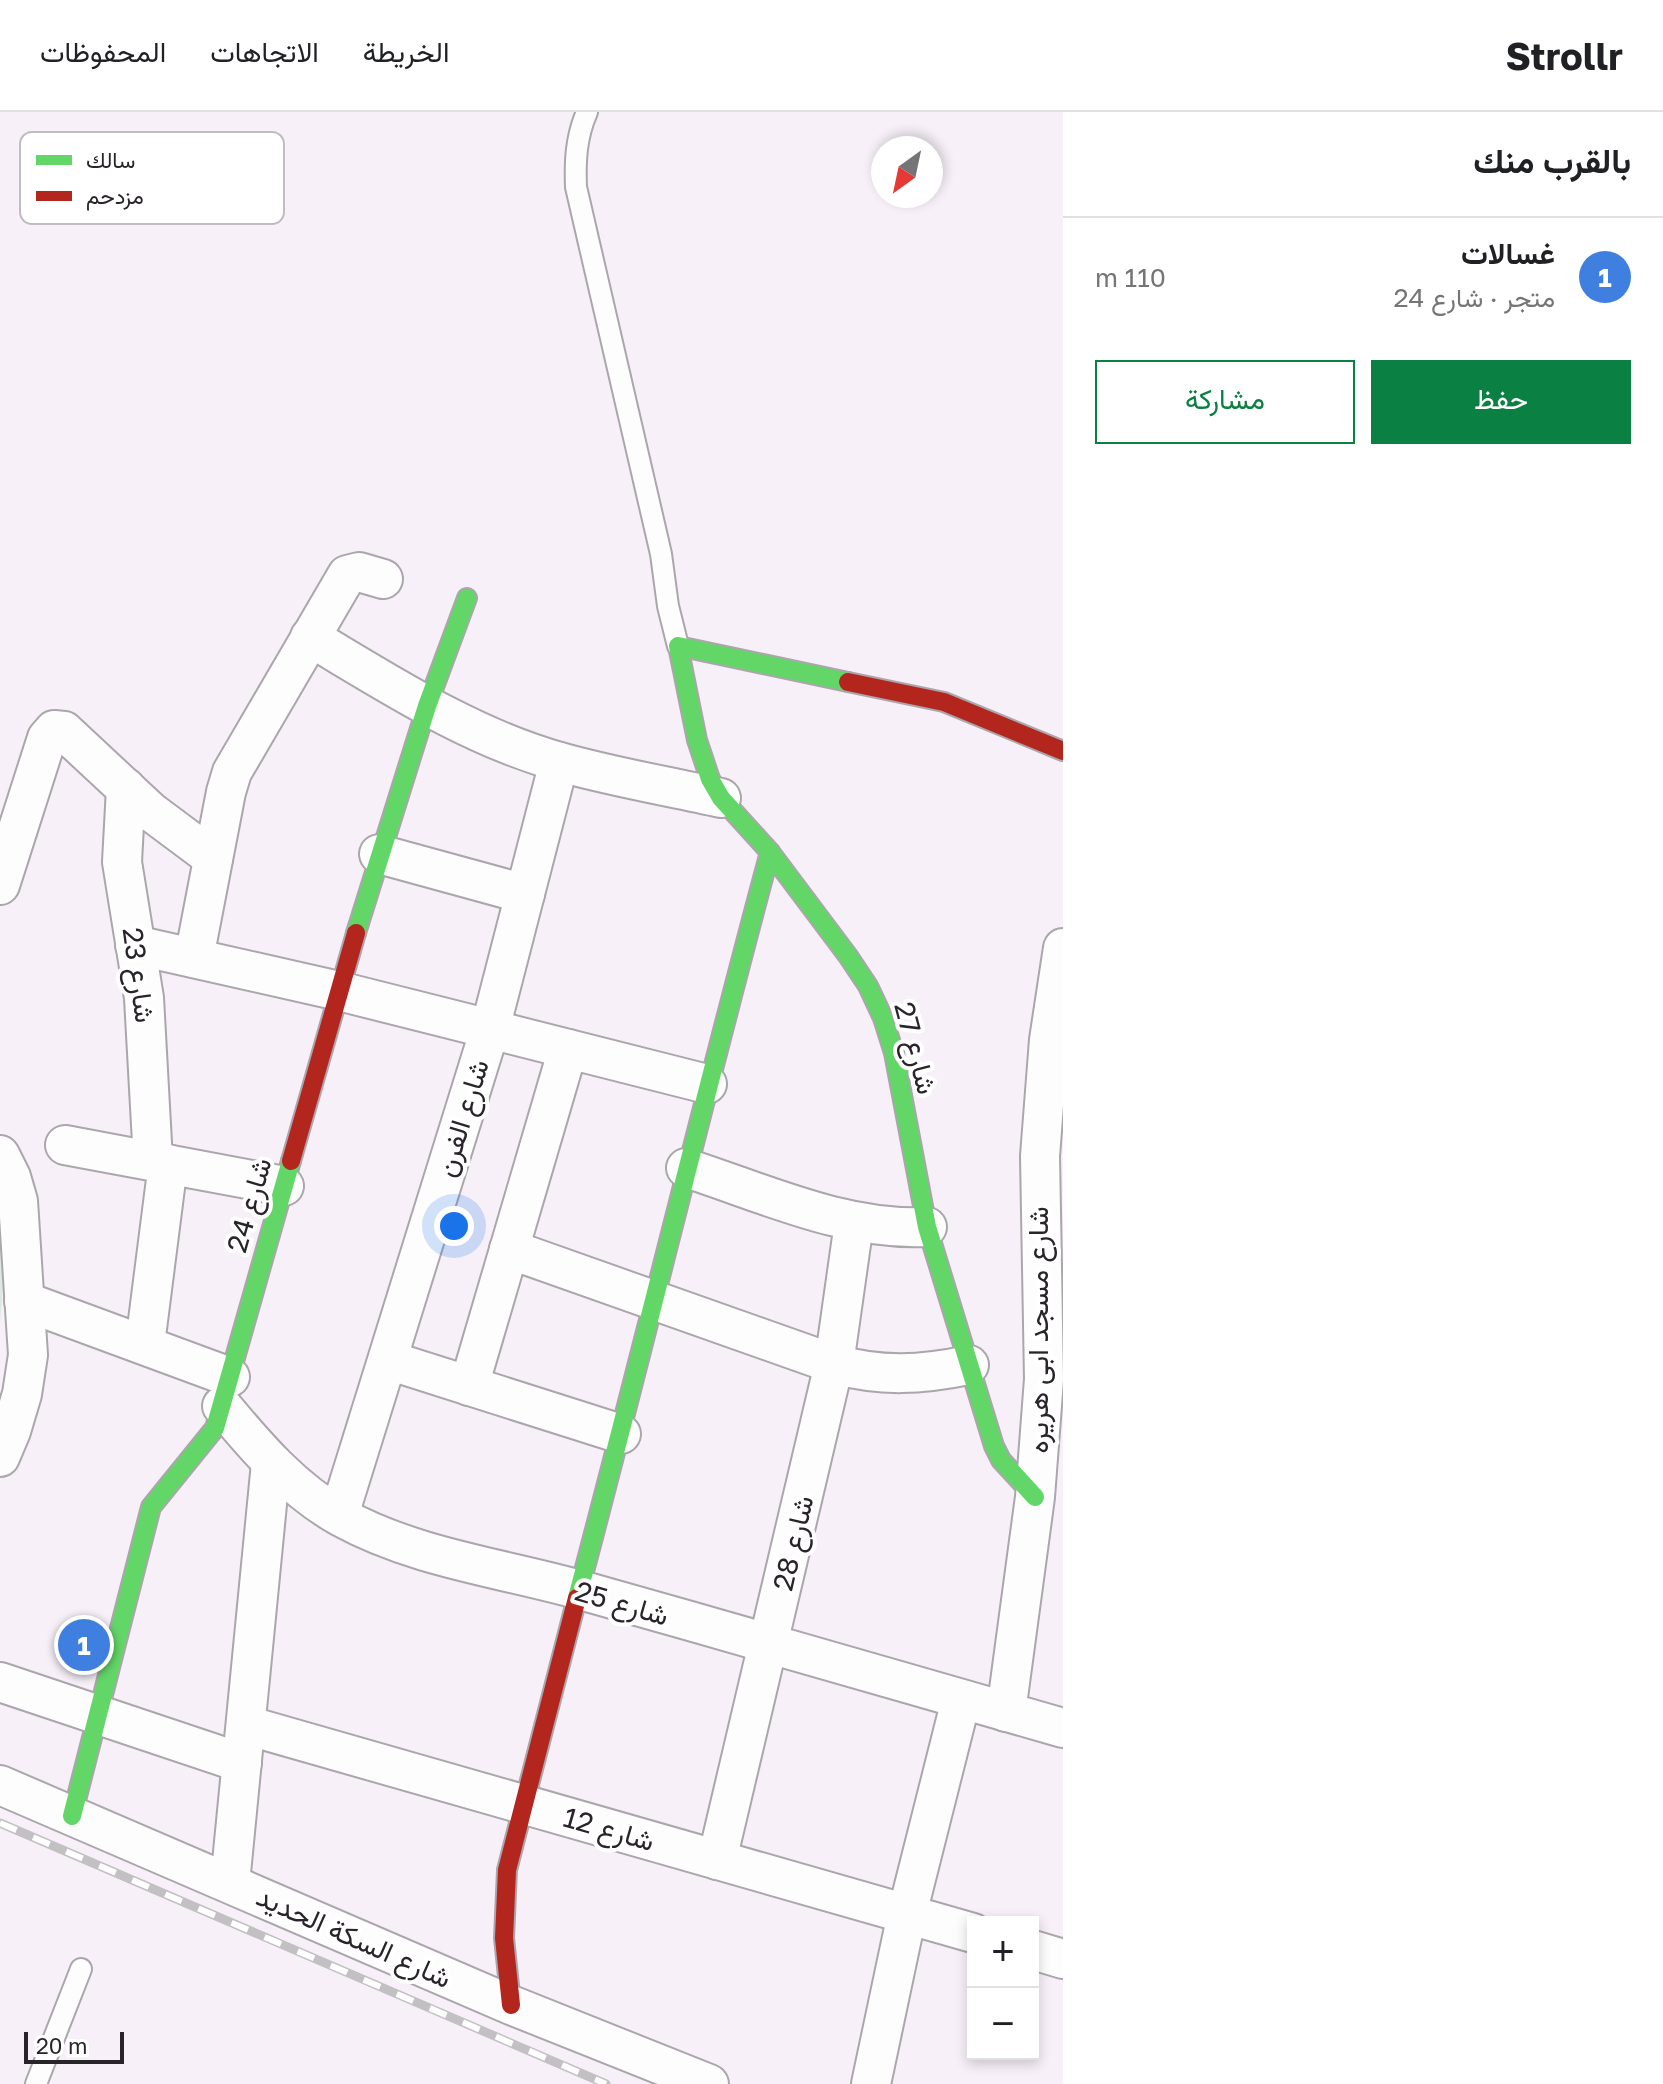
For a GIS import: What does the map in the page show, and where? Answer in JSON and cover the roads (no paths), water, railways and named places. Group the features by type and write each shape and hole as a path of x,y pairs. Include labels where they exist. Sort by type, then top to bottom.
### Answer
{"street":[{"path":"194,958 232,772 347,575 359,572 383,579"},
{"name":"شارع 24","path":"72,1816 151,1507 172,1476 203,1448 215,1428 379,854 427,706 467,598"},
{"path":"310,637 427,706 522,749 559,762 721,798"},
{"path":"678,646 944,702 1063,751"},
{"name":"شارع 27","path":"678,646 703,760 721,798 770,852 868,986 883,1018 894,1053 927,1227 994,1446 1001,1460 1044,1510"},
{"path":"0,885 47,738 54,730 64,731 168,826 213,858"},
{"name":"شارع الفرن","path":"339,1515 490,1029 559,762"},
{"name":"شارع 23","path":"126,788 122,862 148,1045 160,1163 145,1344"},
{"path":"511,2005 504,1938 507,1870 522,1804 582,1590 707,1084 770,852"},
{"path":"379,854 525,894"},
{"path":"135,945 339,991 707,1084"},
{"name":"شارع مسجد ابى هريره","path":"1006,1712 1044,1510 1054,1381 1049,1040 1063,948"},
{"path":"469,1386 568,1049"},
{"path":"65,1145 284,1186"},
{"path":"0,1155 18,1201 28,1355 22,1394 0,1457"},
{"path":"686,1168 854,1223 900,1228 927,1227"},
{"name":"شارع 28","path":"717,1860 834,1364 854,1223"},
{"path":"509,1249 834,1364 865,1372 930,1373 969,1365"},
{"path":"24,1301 145,1344 226,1391"},
{"path":"388,1360 621,1434"},
{"name":"شارع 25","path":"226,1391 271,1463 303,1491 373,1533 409,1546 582,1590 1063,1728"},
{"path":"230,1883 271,1463"},
{"path":"0,1682 242,1763"},
{"path":"871,2084 907,1914 961,1700"},
{"name":"شارع 12","path":"246,1725 967,1931"},
{"name":"شارع السكة الحديد","path":"0,1785 511,2005 709,2084"},
{"path":"1039,1952 1063,1959"}],"lane":[{"path":"587,112 575,153 576,187 661,554 668,606 678,646"},
{"path":"36,2084 81,1969"}],"railway":[{"path":"0,1823 606,2084"}],"place":[{"name":"غسالات","path":"84,1645"}]}
